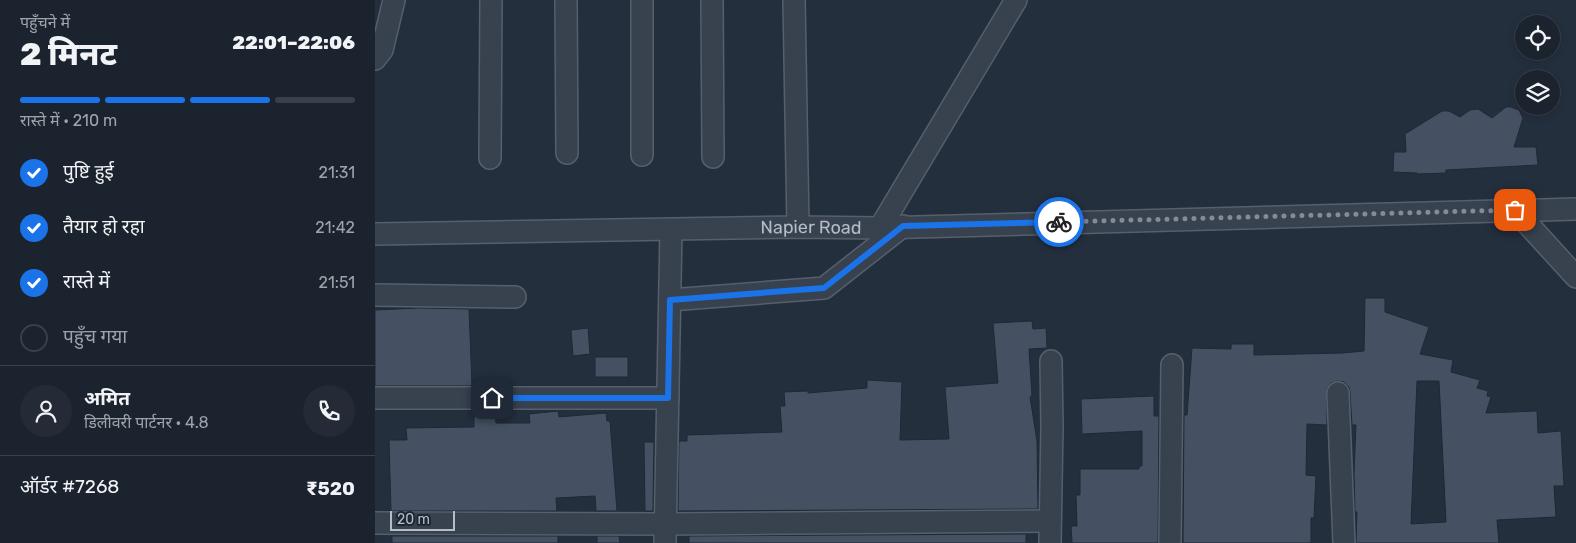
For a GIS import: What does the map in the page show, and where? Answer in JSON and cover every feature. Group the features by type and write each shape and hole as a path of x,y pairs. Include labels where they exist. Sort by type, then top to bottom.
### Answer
{"street":[{"path":"375,59 382,50 394,0"},
{"path":"491,0 491,158"},
{"path":"565,0 567,153"},
{"path":"642,0 642,155"},
{"path":"711,0 713,157"},
{"path":"794,0 798,227"},
{"path":"880,228 1016,0"},
{"name":"Napier Road","path":"375,234 798,227 880,228 1576,209"},
{"path":"1515,210 1576,277"},
{"path":"670,300 824,288 903,226"},
{"path":"665,534 671,230"},
{"path":"375,295 515,297"},
{"path":"1050,543 1051,361"},
{"path":"1170,543 1172,366"},
{"path":"1338,393 1344,543"},
{"path":"375,398 668,398"},
{"path":"375,523 665,534 1050,521"}],"building":[{"path":"1506,107 1515,108 1515,115 1522,115 1523,118 1514,147 1536,147 1538,165 1446,170 1446,173 1417,174 1393,172 1394,152 1406,152 1405,134 1442,111 1449,111 1460,117 1470,110 1478,109 1492,118"},
{"path":"1365,298 1385,298 1385,312 1429,327 1420,354 1453,360 1451,372 1480,380 1477,388 1488,391 1487,396 1491,397 1486,413 1537,411 1538,433 1561,431 1564,486 1554,486 1556,517 1497,520 1499,543 1356,543 1357,512 1355,512 1354,473 1356,425 1352,425 1349,387 1344,382 1337,381 1331,383 1327,388 1327,425 1307,424 1306,475 1316,476 1314,518 1311,518 1311,543 1183,543 1184,415 1187,415 1192,348 1231,349 1231,344 1254,344 1254,355 1364,351","holes":["1417,381 1439,381 1446,522 1411,524"]},
{"path":"420,308 469,309 472,386 375,386 375,310"},
{"path":"1032,321 1033,329 1046,328 1047,348 1029,349 1032,396 1030,397 1037,441 1038,509 678,511 679,441 687,441 687,435 782,432 780,406 785,406 784,392 808,391 808,393 867,388 867,380 902,382 900,440 949,439 945,387 998,383 993,323"},
{"path":"588,328 590,354 573,356 571,330"},
{"path":"595,357 628,357 628,377 595,377"},
{"path":"1154,396 1154,416 1159,416 1158,543 1072,543 1071,526 1077,526 1076,495 1080,495 1080,469 1139,469 1139,466 1142,466 1142,431 1082,434 1081,399"},
{"path":"474,410 495,410 496,423 530,423 529,414 558,411 559,417 606,413 607,421 610,421 617,511 596,511 595,496 556,498 557,511 391,511 389,440 407,440 406,428 474,427"},
{"path":"644,442 654,442 653,511 645,511"},
{"path":"1026,534 1026,543 689,543 689,536"},
{"path":"392,536 558,536 558,543 392,543"},
{"path":"597,536 619,536 620,543 597,543"}],"way so far":[{"path":"1059,222 1515,210"}],"route":[{"path":"492,398 668,398 670,300 824,288 903,226 1059,222"}]}
